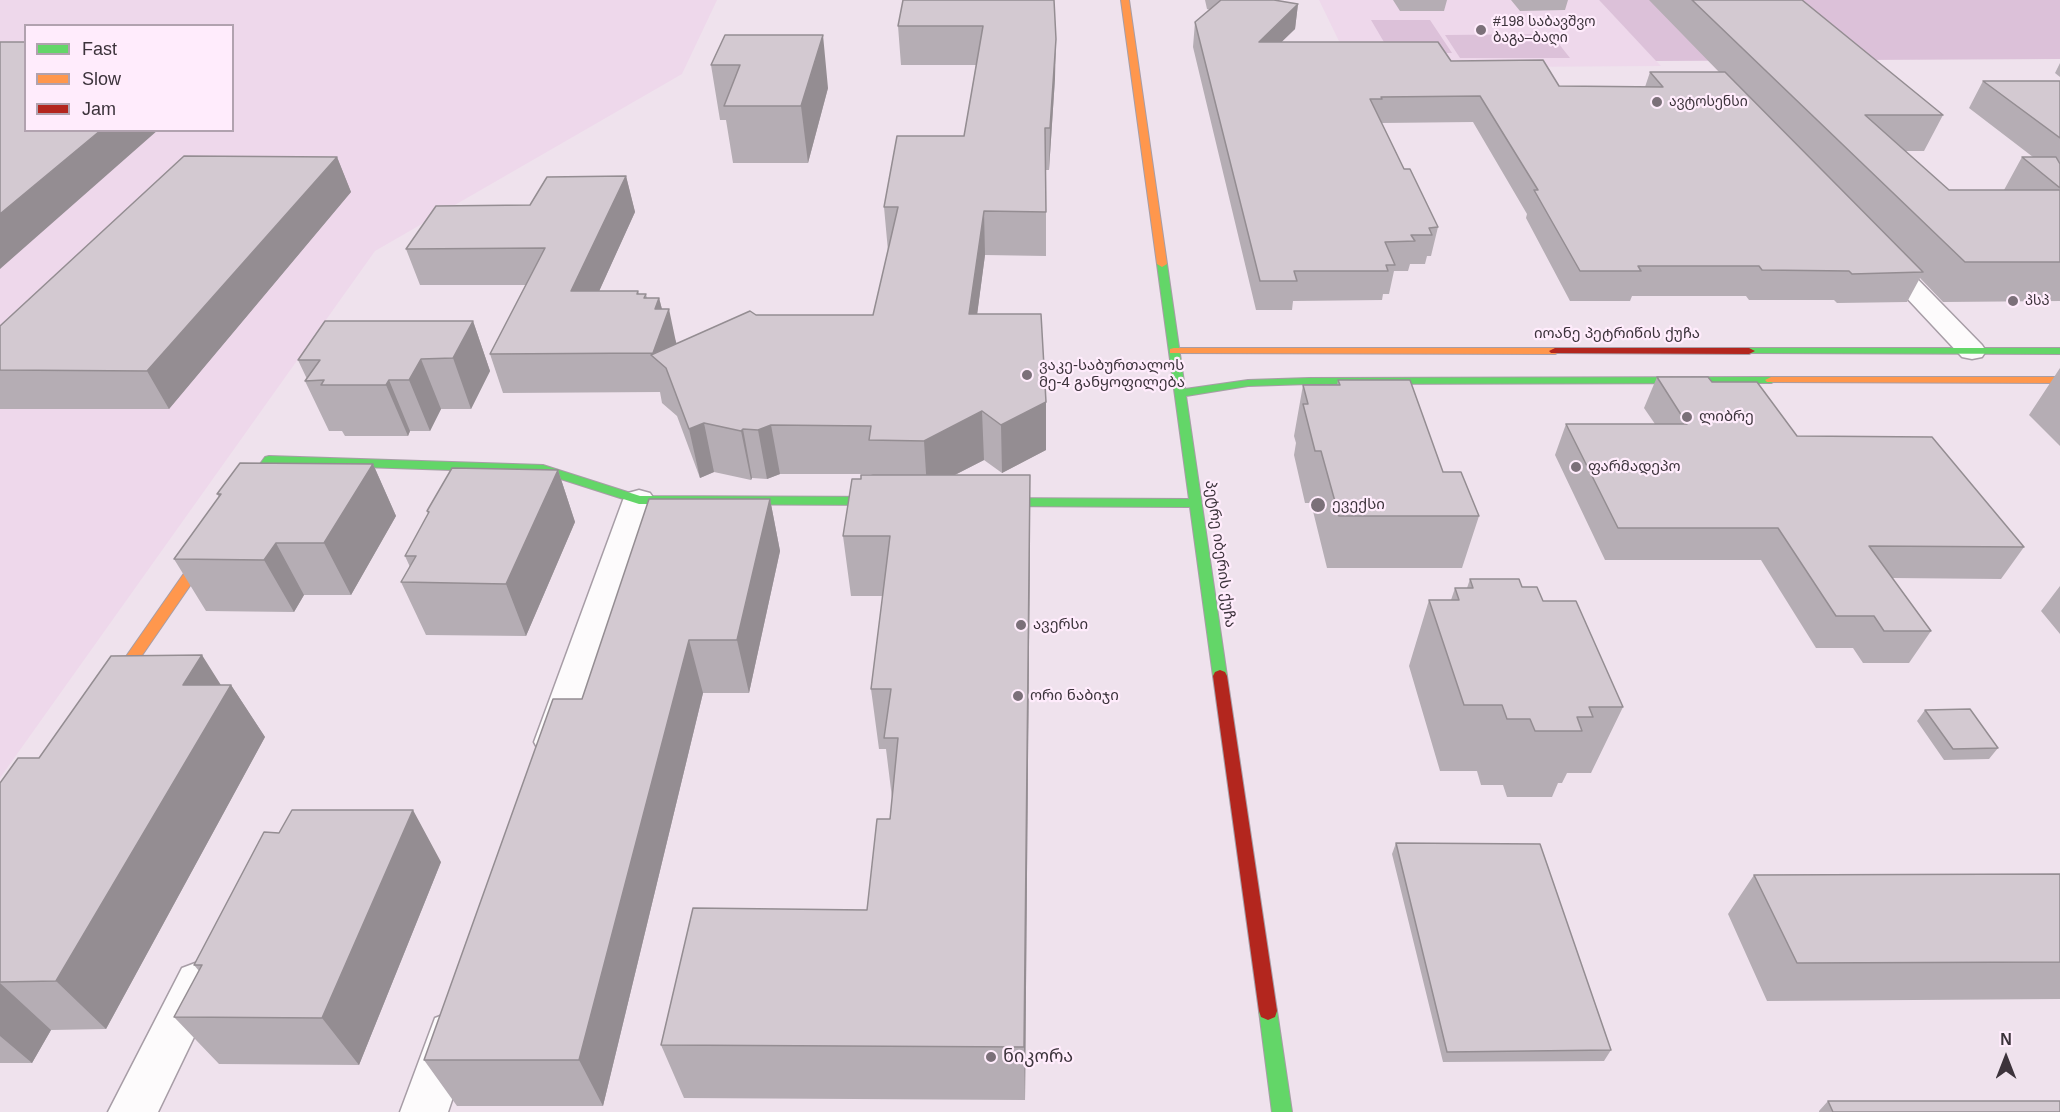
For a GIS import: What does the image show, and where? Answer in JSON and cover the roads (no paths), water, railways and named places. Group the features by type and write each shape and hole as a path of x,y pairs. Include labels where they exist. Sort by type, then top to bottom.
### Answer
{"street":[{"name":"პეტრე იბერის ქუჩა","path":"1125,0 1282,1112"},
{"path":"1869,243 1972,351"},
{"name":"იოანე პეტრიწის ქუჩა","path":"1174,351 2060,351"},
{"path":"1894,351 1920,380"},
{"path":"1181,393 1248,383 1309,381 2060,380"},
{"path":"235,509 269,460 543,469 639,500 905,501"},
{"path":"463,498 479,467"},
{"path":"542,772 639,500"},
{"path":"975,502 1196,503"},
{"path":"101,703 222,528"},
{"path":"132,1112 217,946"},
{"path":"424,1112 464,999"}],"place":[{"name":"#198 საბავშვო ბაგა–ბაღი","path":"1481,30"},
{"name":"ავტოსენსი","path":"1657,102"},
{"name":"პსპ","path":"2013,301"},
{"name":"ვაკე-საბურთალოს მე-4 განყოფილება","path":"1027,375"},
{"name":"ლიბრე","path":"1687,417"},
{"name":"ფარმადეპო","path":"1576,467"},
{"name":"ევექსი","path":"1318,505"},
{"name":"ავერსი","path":"1021,625"},
{"name":"ორი ნაბიჯი","path":"1018,696"},
{"name":"ნიკორა","path":"991,1057"}]}
